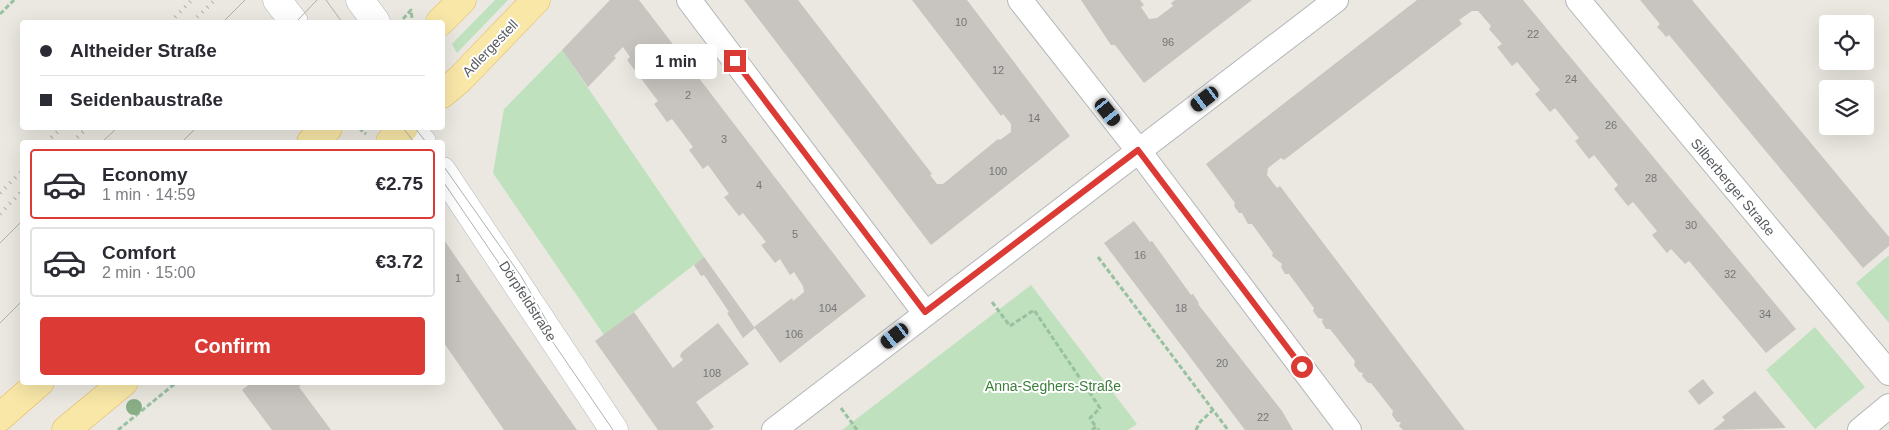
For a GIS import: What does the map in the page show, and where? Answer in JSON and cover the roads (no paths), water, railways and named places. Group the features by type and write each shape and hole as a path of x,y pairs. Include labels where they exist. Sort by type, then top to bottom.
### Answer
{"main road":[{"path":"442,20 462,0"},
{"name":"Adlergestell","path":"445,92 460,79 536,0"},
{"path":"313,140 326,130"},
{"path":"392,140 402,130"},
{"path":"0,417 37,385"},
{"path":"66,430 120,385"}],"street":[{"path":"278,0 293,20"},
{"path":"360,0 375,20"},
{"path":"689,0 925,312"},
{"path":"1020,0 1138,150 1349,430"},
{"path":"774,430 925,312 1336,0"},
{"name":"Silberberger Straße","path":"1578,0 1889,373"},
{"path":"412,130 420,140"},
{"name":"Dörpfeldstraße","path":"445,176 614,430"},
{"path":"1860,430 1889,406"}],"tram line":[{"path":"225,20 245,0"},
{"path":"298,20 317,0"},
{"path":"326,0 341,20"},
{"path":"104,140 115,130"},
{"path":"184,140 194,130"},
{"path":"405,130 412,140"},
{"path":"417,130 424,140"},
{"path":"445,168 521,276 549,325"},
{"path":"445,184 613,430"},
{"path":"0,243 20,223"},
{"path":"0,323 20,303"}],"railway":[{"path":"172,20 192,0"},
{"path":"194,20 215,0"},
{"path":"48,140 60,130"},
{"path":"74,140 85,130"},
{"path":"0,193 20,173"},
{"path":"0,214 20,193"}],"park label":[{"name":"Anna-Seghers-Straße","path":"1053,386"}]}
